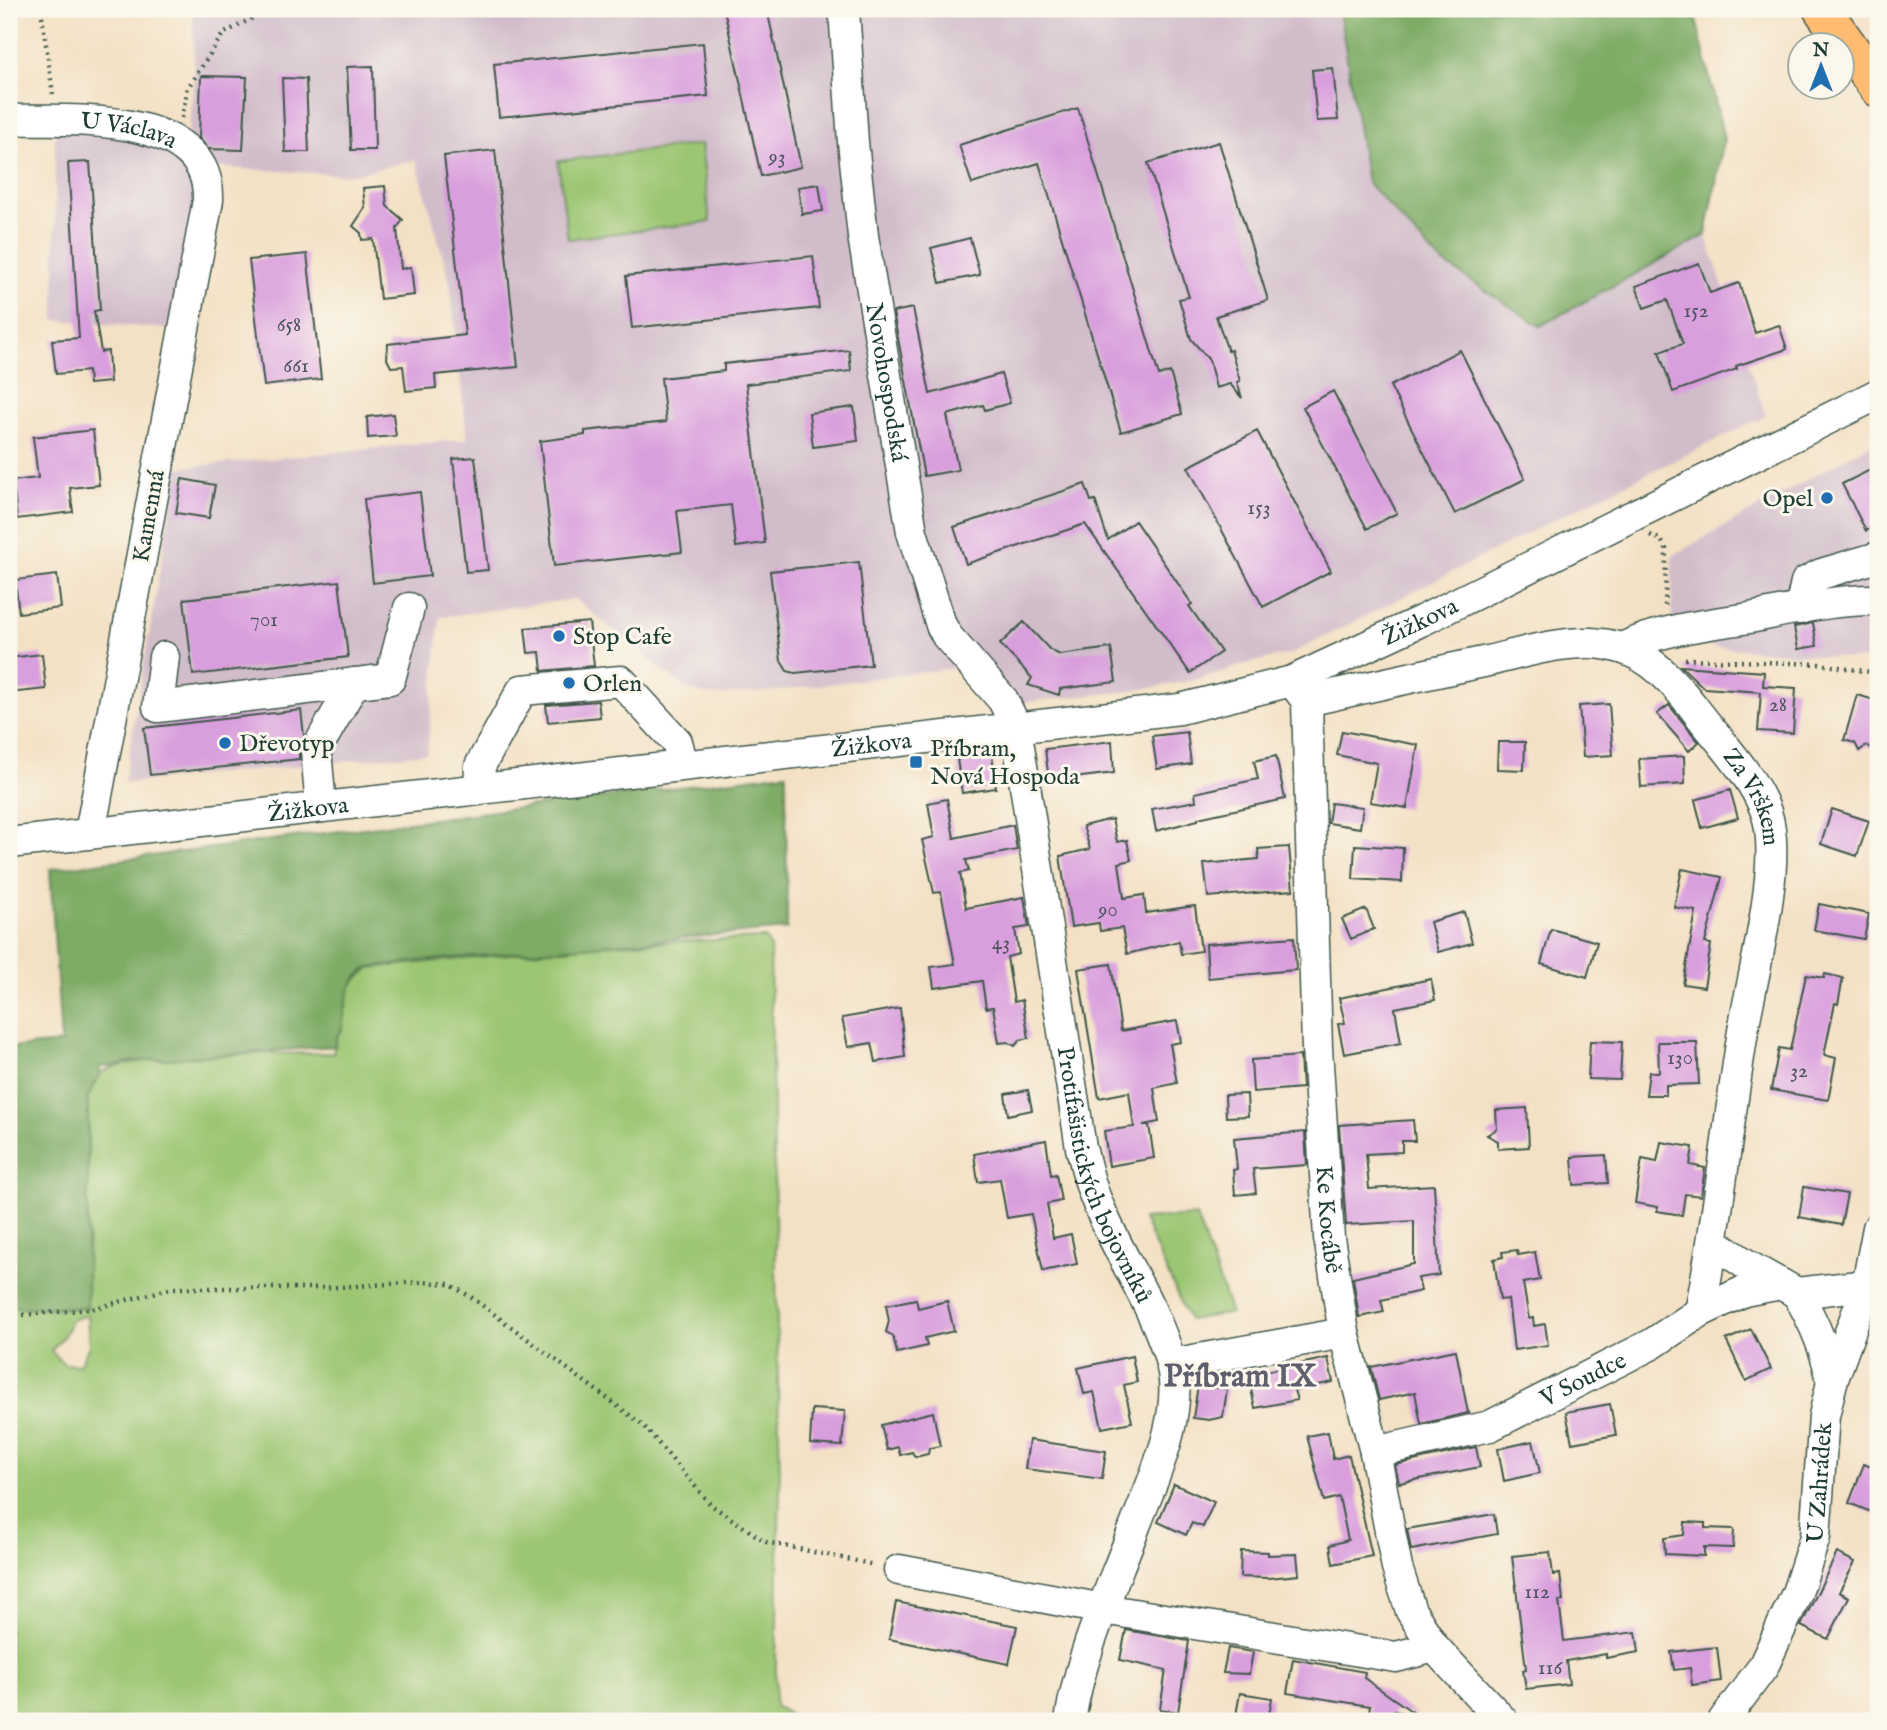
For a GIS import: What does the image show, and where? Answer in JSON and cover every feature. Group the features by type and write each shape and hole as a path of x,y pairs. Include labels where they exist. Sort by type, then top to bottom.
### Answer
{"main road":[{"path":"1822,9 1878,88"}],"street":[{"name":"Novohospodská","path":"844,9 853,142 863,236 912,532 941,625 947,636 1003,700 1016,727"},
{"name":"U Václava","path":"9,120 98,120 144,128 178,143 195,156 204,169 209,184 208,200"},
{"name":"Kamenná","path":"90,833 208,200"},
{"name":"Žižkova","path":"9,843 1180,709 1300,691 1423,620 1878,394"},
{"path":"1800,608 1806,582 1821,574 1878,557"},
{"path":"1300,691 1547,647 1591,643 1638,648 1800,608 1865,599 1878,600"},
{"path":"164,657 159,707 390,679 410,608"},
{"name":"Za Vrškem","path":"1638,648 1672,681 1747,777 1767,812 1772,848 1770,881 1743,1031 1713,1242 1700,1312"},
{"path":"479,790 480,766 522,690 621,681 677,742 684,765"},
{"path":"321,807 316,750 354,683"},
{"name":"Ke Kocábě","path":"1300,691 1325,1184 1329,1238 1344,1333 1375,1452 1397,1568 1411,1611 1434,1647 1503,1721"},
{"name":"Protifašistických bojovníků","path":"1016,727 1082,1148 1095,1198 1140,1290 1171,1364 1174,1405 1166,1446 1074,1692 1070,1721"},
{"name":"U Zahrádek","path":"1723,1721 1763,1667 1797,1593 1815,1537 1824,1416 1832,1382 1867,1285 1878,1228"},
{"path":"1713,1242 1789,1289 1815,1323 1827,1356 1832,1382"},
{"name":"V Soudce","path":"1375,1452 1490,1426 1652,1344 1700,1312 1744,1291 1867,1285"},
{"path":"1171,1364 1344,1333"},
{"path":"899,1570 1103,1609 1396,1657 1434,1647"}],"path":[{"path":"41,9 57,120"},
{"path":"178,143 187,89 223,34 269,9"},
{"path":"1612,526 1648,534 1661,540 1665,549 1665,612 1653,621 1638,648 1819,664 1878,673"},
{"path":"9,1316 92,1309 173,1287 322,1287 423,1282 449,1284 482,1305 643,1425 711,1505 766,1542 899,1570"}],"shaded area":[{"path":"193,9 1339,9 1367,182 1540,326 1706,235 1766,416 1589,502 1293,653 1196,680 1132,691 986,706 955,668 714,696 686,689 575,599 440,617 427,753 124,783 177,468 467,439 450,282 416,160 350,175 209,167 192,331 55,320 55,120 187,145 194,81"},
{"path":"1676,9 1710,9 1696,19"},
{"name":"Opel","path":"1878,440 1878,661 1672,643 1672,556"}],"green space":[{"path":"1339,9 1675,9 1696,19 1724,139 1706,235 1540,326 1438,259 1367,182"},
{"path":"701,144 710,222 568,239 558,161"},
{"path":"786,773 787,929 408,962 369,968 361,973 351,987 341,1032 337,1036 335,1046 128,1062 100,1067 100,1074 88,1097 87,1308 9,1307 9,1048 61,1043 50,869"},
{"path":"765,938 770,946 780,1485 775,1706 801,1721 9,1721 9,1307 87,1309 88,1097 99,1075 118,1066 143,1061 248,1054 333,1053 337,1036 341,1032 350,985 370,968 613,944","holes":["87,1315 89,1346 79,1365 64,1364 51,1351 65,1334 71,1320"]},
{"path":"1196,1216 1231,1313 1189,1320 1143,1219"}],"building":[{"path":"724,9 767,9 801,167 761,176"},
{"path":"703,43 708,96 499,117 494,64"},
{"path":"373,66 375,150 351,150 347,67"},
{"path":"1333,68 1338,120 1317,121 1312,70"},
{"path":"201,76 247,77 243,150 208,149 199,138"},
{"path":"282,78 306,79 309,152 285,152"},
{"path":"1078,108 1159,376 1170,372 1182,414 1121,432 1039,163 972,184 959,145"},
{"path":"1219,142 1268,300 1216,316 1228,351 1231,350 1242,398 1230,384 1216,388 1209,360 1191,339 1179,299 1189,297 1148,163"},
{"path":"495,150 518,367 435,375 436,388 406,391 403,366 391,367 387,359 388,344 465,335 444,156"},
{"path":"90,162 100,310 94,311 101,352 108,351 110,382 89,384 88,371 56,374 52,340 79,338 68,163"},
{"path":"819,184 823,211 802,214 798,187"},
{"path":"385,186 387,206 403,220 397,228 401,269 411,267 414,295 380,299 373,239 362,240 361,233 353,226 365,208 363,188"},
{"path":"970,238 980,275 940,283 931,248"},
{"path":"307,254 321,379 264,386 249,260"},
{"path":"813,256 819,308 632,328 626,276"},
{"path":"1699,263 1710,293 1739,283 1755,333 1779,325 1787,349 1673,392 1659,352 1683,344 1667,300 1644,308 1636,286"},
{"path":"913,308 930,394 1001,374 1010,403 985,410 983,405 947,415 958,470 924,476 893,312"},
{"path":"849,350 851,371 746,384 765,543 736,547 731,505 677,511 682,552 554,566 540,441 585,435 585,431 666,422 661,378 724,371 724,364"},
{"path":"1460,350 1525,479 1455,514 1390,386"},
{"path":"1333,391 1397,513 1367,529 1303,407"},
{"path":"854,407 858,441 813,447 809,413"},
{"path":"393,414 396,436 368,438 367,417"},
{"path":"93,430 99,485 70,488 73,512 17,519 13,481 38,478 33,437"},
{"path":"1257,431 1331,571 1263,607 1188,467"},
{"path":"475,457 488,570 466,572 453,459"},
{"path":"1878,466 1878,525 1866,531 1842,484"},
{"path":"182,479 215,485 209,518 176,513"},
{"path":"1085,484 1091,501 1095,500 1108,540 1135,521 1221,652 1190,673 1085,524 966,564 954,527"},
{"path":"420,492 430,576 373,583 364,499"},
{"path":"859,562 871,665 795,673 787,671 781,661 770,571"},
{"path":"57,575 61,608 19,613 15,580"},
{"path":"339,581 348,657 193,675 184,599"},
{"path":"589,622 594,666 542,671 540,652 528,653 525,628"},
{"path":"1024,622 1050,650 1060,655 1111,648 1116,682 1060,689 1059,695 1028,685 1032,678 1000,644"},
{"path":"1813,623 1817,646 1798,649 1794,627"},
{"path":"42,654 46,689 9,693 9,658"},
{"path":"1681,666 1764,672 1763,686 1796,688 1793,733 1758,731 1761,692 1704,688"},
{"path":"1857,695 1878,701 1878,750 1866,746 1859,751 1855,743 1844,740"},
{"path":"598,701 600,717 548,722 546,705"},
{"path":"1609,704 1613,755 1583,757 1579,706"},
{"path":"1669,705 1699,742 1689,751 1657,714"},
{"name":"Dřevotyp","path":"301,710 304,736 299,759 150,775 144,728"},
{"path":"1342,731 1418,745 1407,808 1370,802 1377,763 1337,755"},
{"path":"1187,732 1191,764 1157,769 1152,736"},
{"path":"1112,741 1114,773 1049,781 1045,749"},
{"path":"1498,742 1525,742 1524,770 1497,769"},
{"path":"992,754 996,788 962,793 957,759"},
{"path":"1276,756 1285,799 1198,818 1156,831 1152,809 1196,801 1195,793 1258,779 1254,761"},
{"path":"1684,756 1685,784 1641,787 1639,759"},
{"path":"1730,790 1738,818 1702,828 1695,800"},
{"path":"947,799 954,838 1013,825 1017,850 966,860 969,871 960,873 966,908 1024,897 1029,927 1015,929 1019,954 1007,957 1014,1002 1022,1000 1029,1038 1020,1040 1015,1046 1008,1042 999,1043 993,1007 986,1008 982,981 934,988 931,967 955,964 941,892 934,893 922,840 934,837 928,803"},
{"path":"1331,803 1363,807 1360,828 1328,823"},
{"path":"1832,809 1869,821 1857,856 1821,844"},
{"path":"1112,819 1117,842 1127,840 1131,860 1119,863 1124,898 1144,895 1146,913 1195,906 1201,951 1181,954 1179,941 1127,954 1122,928 1100,931 1099,923 1071,927 1060,856 1090,849 1083,826"},
{"path":"1355,845 1403,848 1402,882 1353,879"},
{"path":"1289,847 1293,890 1208,897 1204,864 1259,859 1258,849"},
{"path":"1682,869 1722,877 1705,943 1711,944 1704,987 1683,984 1696,911 1674,907"},
{"path":"1819,904 1869,914 1864,939 1814,930"},
{"path":"1366,909 1374,929 1351,939 1342,919"},
{"path":"1464,912 1472,943 1438,952 1430,922"},
{"path":"1551,929 1597,942 1587,977 1541,964"},
{"path":"1294,937 1296,970 1208,978 1206,944"},
{"path":"1111,964 1121,1031 1177,1021 1181,1042 1170,1044 1177,1083 1154,1088 1159,1122 1143,1125 1149,1125 1154,1158 1109,1166 1104,1131 1134,1127 1129,1092 1099,1098 1078,969"},
{"path":"1825,974 1843,978 1824,1055 1836,1058 1828,1100 1771,1090 1779,1048 1790,1050 1806,975 1824,978"},
{"path":"1431,979 1435,1000 1395,1008 1401,1043 1344,1054 1338,1024 1345,1023 1339,998"},
{"path":"900,1008 905,1057 876,1062 872,1043 848,1047 842,1018"},
{"path":"1590,1041 1622,1042 1620,1080 1588,1079"},
{"path":"1658,1042 1697,1042 1699,1084 1666,1085 1666,1095 1646,1095 1649,1072 1659,1072"},
{"path":"1300,1056 1302,1088 1253,1092 1251,1060"},
{"path":"1028,1090 1032,1110 1008,1115 1005,1094"},
{"path":"1247,1094 1248,1116 1226,1117 1225,1095"},
{"path":"1527,1108 1529,1147 1498,1149 1498,1141 1487,1135 1497,1129 1496,1110"},
{"path":"1413,1120 1415,1141 1402,1141 1402,1152 1366,1154 1369,1189 1434,1185 1439,1275 1418,1278 1421,1291 1381,1300 1384,1312 1359,1317 1353,1278 1414,1264 1414,1221 1346,1225 1339,1125"},
{"path":"1305,1132 1307,1165 1253,1169 1256,1193 1235,1195 1233,1170 1237,1169 1234,1138"},
{"path":"1046,1140 1051,1175 1056,1174 1061,1201 1047,1204 1053,1238 1071,1234 1077,1264 1043,1271 1031,1214 1007,1218 1000,1179 978,1182 974,1154"},
{"path":"1661,1142 1693,1147 1690,1165 1705,1168 1701,1196 1685,1194 1682,1215 1657,1211 1658,1207 1635,1203 1642,1159 1657,1162"},
{"path":"1606,1155 1608,1183 1574,1185 1572,1157"},
{"path":"1804,1187 1847,1194 1841,1225 1799,1217"},
{"path":"1517,1250 1518,1255 1535,1252 1540,1280 1523,1283 1529,1319 1533,1318 1534,1326 1545,1324 1548,1345 1514,1350 1508,1299 1500,1300 1494,1259 1503,1257 1502,1252"},
{"path":"916,1299 918,1308 947,1301 954,1331 925,1338 927,1346 897,1353 893,1336 886,1332 889,1321 886,1305"},
{"path":"1751,1329 1771,1369 1746,1381 1726,1340"},
{"path":"1456,1350 1468,1413 1421,1424 1415,1392 1379,1400 1371,1367"},
{"path":"1132,1356 1137,1382 1124,1385 1132,1422 1102,1428 1094,1392 1084,1394 1078,1368"},
{"path":"1328,1358 1333,1382 1294,1390 1297,1400 1255,1408 1248,1375"},
{"path":"1198,1385 1227,1389 1223,1417 1209,1420 1193,1418"},
{"path":"1610,1404 1616,1435 1572,1443 1566,1412"},
{"path":"812,1409 845,1411 842,1446 810,1444"},
{"path":"933,1412 940,1446 929,1448 928,1454 915,1457 912,1452 900,1455 898,1447 887,1450 881,1425"},
{"path":"1328,1432 1333,1459 1349,1455 1372,1556 1333,1564 1330,1545 1348,1540 1339,1497 1324,1501 1307,1436"},
{"path":"1029,1440 1106,1451 1102,1479 1025,1469"},
{"path":"1533,1441 1540,1473 1504,1481 1498,1449"},
{"path":"1476,1447 1480,1467 1399,1483 1395,1465"},
{"path":"1864,1464 1878,1470 1878,1515 1849,1503"},
{"path":"1174,1484 1214,1502 1203,1527 1192,1523 1186,1535 1158,1522"},
{"path":"1494,1514 1497,1534 1411,1550 1407,1529"},
{"path":"1685,1522 1705,1523 1705,1528 1734,1529 1733,1548 1704,1547 1704,1556 1665,1554 1664,1538 1684,1535"},
{"path":"1241,1551 1268,1552 1268,1555 1297,1554 1299,1575 1240,1577"},
{"path":"1550,1552 1553,1575 1560,1574 1563,1601 1559,1601 1564,1641 1636,1632 1639,1652 1566,1661 1569,1684 1526,1689 1512,1556"},
{"path":"1837,1553 1855,1562 1839,1592 1849,1597 1828,1639 1801,1626"},
{"path":"896,1602 1017,1626 1009,1664 889,1639"},
{"path":"1126,1630 1189,1641 1178,1712 1160,1709 1166,1670 1120,1660"},
{"path":"1717,1647 1721,1681 1692,1685 1690,1668 1674,1670 1671,1652"},
{"path":"1228,1648 1253,1652 1249,1674 1223,1673"},
{"path":"1293,1659 1365,1672 1364,1678 1417,1715 1394,1711 1393,1721 1367,1721 1370,1706 1287,1693"},
{"path":"1240,1693 1272,1698 1268,1721 1235,1721"}],"place":[{"name":"Opel","path":"1827,498"},
{"name":"Stop Cafe","path":"559,636"},
{"name":"Orlen","path":"569,683"},
{"name":"Dřevotyp","path":"225,743"},
{"name":"Příbram, Nová Hospoda","path":"916,762"}],"district":[{"name":"Příbram IX","path":"1240,1375"}]}
